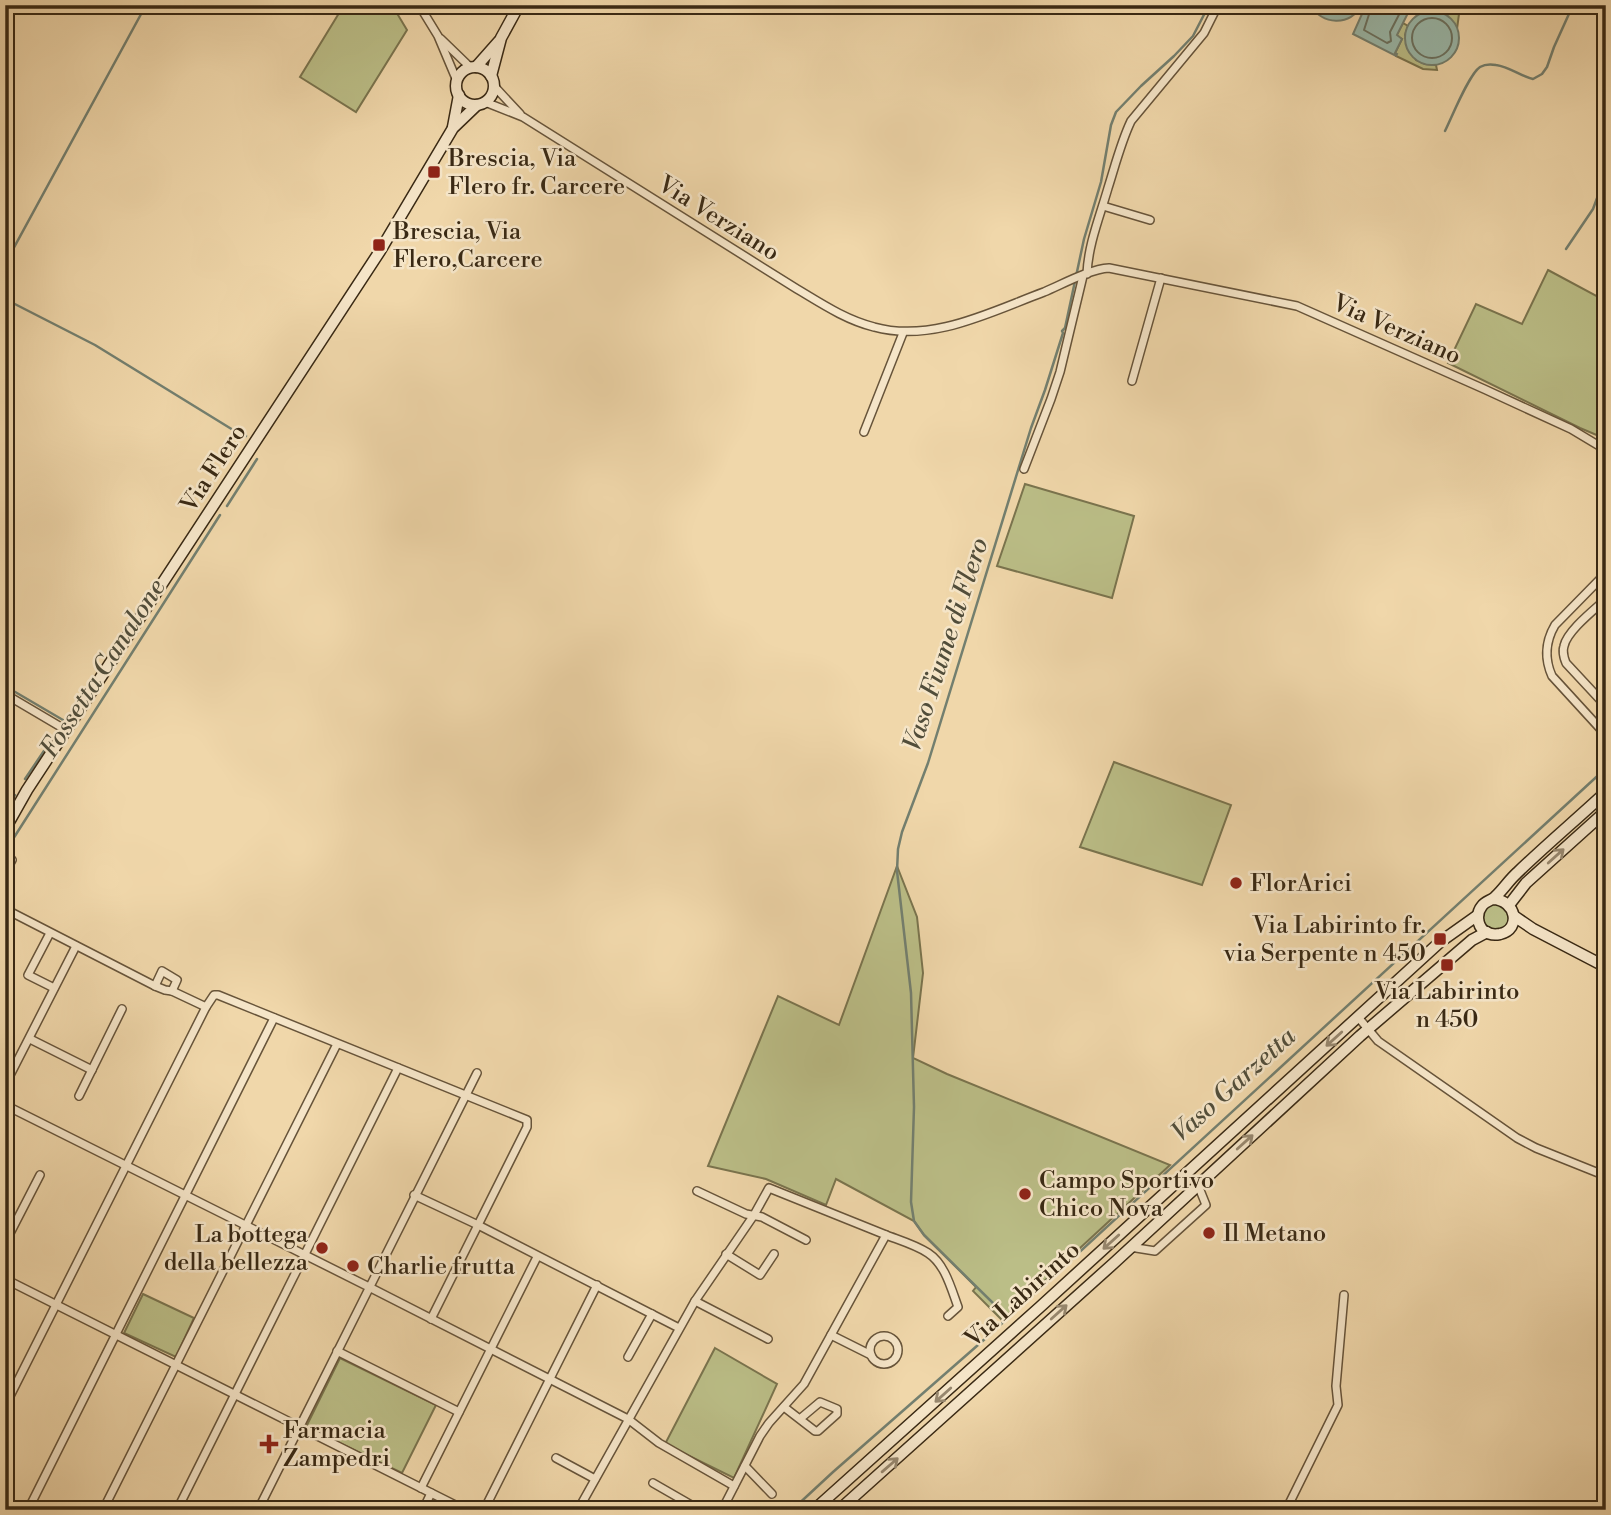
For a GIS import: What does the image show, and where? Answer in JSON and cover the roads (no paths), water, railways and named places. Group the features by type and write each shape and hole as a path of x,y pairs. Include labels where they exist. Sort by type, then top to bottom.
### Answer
{"street":[{"path":"419,5 438,36 457,80"},
{"path":"453,128 458,96 457,80 501,38 519,5"},
{"path":"1024,468 1051,399 1125,133 1131,121 1204,33 1218,5"},
{"path":"438,36 473,67 484,69 492,81"},
{"path":"453,128 491,97 501,38"},
{"name":"Via Verziano","path":"492,81 523,117"},
{"path":"458,96 465,102 481,103"},
{"name":"Via Verziano","path":"481,103 523,117 843,316 873,327 903,333 933,330 969,320 1084,275 1109,268 1297,306 1571,429 1606,450"},
{"name":"Via Flero","path":"5,829 27,790 380,251 453,128"},
{"path":"1103,206 1150,220"},
{"path":"1132,381 1161,278"},
{"path":"864,432 903,333"},
{"path":"1605,734 1552,676 1547,664 1547,642 1555,625 1606,573"},
{"path":"1606,599 1567,637 1563,654 1566,663 1606,706"},
{"path":"1568,694 1581,681"},
{"path":"5,694 66,730"},
{"path":"1533,929 1510,928 1499,934 1487,932 1480,926 1478,915 1482,905 1493,900 1516,874 1606,792"},
{"path":"1509,905 1526,883 1606,811"},
{"path":"5,873 12,860"},
{"path":"1493,900 1500,900 1513,911 1510,928"},
{"path":"5,909 155,986 206,1007"},
{"name":"Via Labirinto","path":"814,1510 1440,942 1478,915"},
{"path":"1514,916 1533,929 1606,967"},
{"name":"Via Labirinto","path":"839,1510 1368,1029 1472,940 1487,932"},
{"path":"50,933 28,975 54,988"},
{"path":"5,1085 76,946"},
{"path":"155,986 162,971 177,980 172,991"},
{"path":"5,1406 214,995 527,1120 527,1127 431,1318"},
{"path":"79,1096 122,1009"},
{"path":"1357,1017 1378,1041 1517,1138 1606,1176"},
{"path":"29,1510 274,1018"},
{"path":"30,1039 92,1070"},
{"path":"103,1510 337,1044"},
{"path":"177,1510 398,1068"},
{"path":"258,1510 477,1073"},
{"path":"5,1105 628,1419 659,1444 734,1486"},
{"path":"1251,1114 1261,1127"},
{"path":"5,1243 40,1175"},
{"path":"1130,1247 1155,1251 1206,1205 1198,1185"},
{"path":"578,1510 695,1301 754,1215 769,1188 928,1253 947,1277 958,1307 948,1316"},
{"path":"697,1191 746,1214 762,1217 806,1240"},
{"path":"415,1195 679,1328"},
{"path":"722,1510 760,1436 804,1384 886,1235"},
{"path":"726,1254 760,1275 774,1254"},
{"path":"421,1488 537,1257"},
{"path":"5,1279 465,1510"},
{"path":"484,1510 597,1285"},
{"path":"1286,1510 1338,1405 1336,1386 1344,1295"},
{"path":"695,1301 768,1339"},
{"path":"628,1357 652,1314"},
{"path":"831,1335 871,1355 879,1364 887,1364 896,1358 898,1346 890,1338 882,1336 872,1343 871,1355"},
{"path":"337,1351 458,1412"},
{"path":"785,1407 815,1431 837,1414 837,1409 820,1402 801,1418"},
{"path":"556,1458 595,1479"},
{"path":"745,1466 772,1494"},
{"path":"653,1483 700,1510"},
{"path":"423,1510 431,1493"}],"water":[{"path":"1310,5 1362,5 1350,17 1336,21 1322,17"},
{"path":"1366,5 1412,5 1397,35 1402,39 1396,56 1353,34"},
{"path":"1432,11 1451,19 1459,38 1451,57 1432,65 1413,57 1405,38 1413,19"}],"waterway":[{"name":"Fossetta Canalone","path":"5,264 146,5"},
{"name":"Vaso Fiume di Flero","path":"998,1308 924,1235 914,1221 911,1202 914,1107 911,993 897,871 898,849 928,763 1031,428 1065,328 1084,239 1101,182 1111,125 1116,112 1193,36 1209,5"},
{"path":"1445,131 1466,87 1480,67 1490,64 1501,66 1533,79 1542,74 1573,5"},
{"path":"1566,249 1593,209 1606,174"},
{"name":"Fossetta Canalone","path":"5,299 95,345 246,436"},
{"name":"Fossetta Canalone","path":"5,311 7,307"},
{"name":"Fossetta Canalone","path":"227,506 257,459"},
{"name":"Fossetta Canalone","path":"13,839 220,515"},
{"name":"Fossetta Canalone","path":"5,686 63,720"},
{"name":"Fossetta Canalone","path":"25,779 54,736"},
{"name":"Vaso Garzetta","path":"792,1510 986,1338 1605,769"},
{"name":"Fossetta Canalone","path":"5,811 15,795"}],"place":[{"name":"Brescia, Via Flero fr. Carcere","path":"434,172"},
{"name":"Brescia, Via Flero,Carcere","path":"379,245"},
{"name":"FlorArici","path":"1236,883"},
{"name":"Via Labirinto fr. via Serpente n 450","path":"1440,939"},
{"name":"Via Labirinto n 450","path":"1447,965"},
{"name":"Campo Sportivo Chico Nova","path":"1025,1194"},
{"name":"Il Metano","path":"1209,1233"},
{"name":"La bottega della bellezza","path":"322,1248"},
{"name":"Charlie frutta","path":"353,1266"},
{"name":"Farmacia Zampedri","path":"269,1444"}]}
